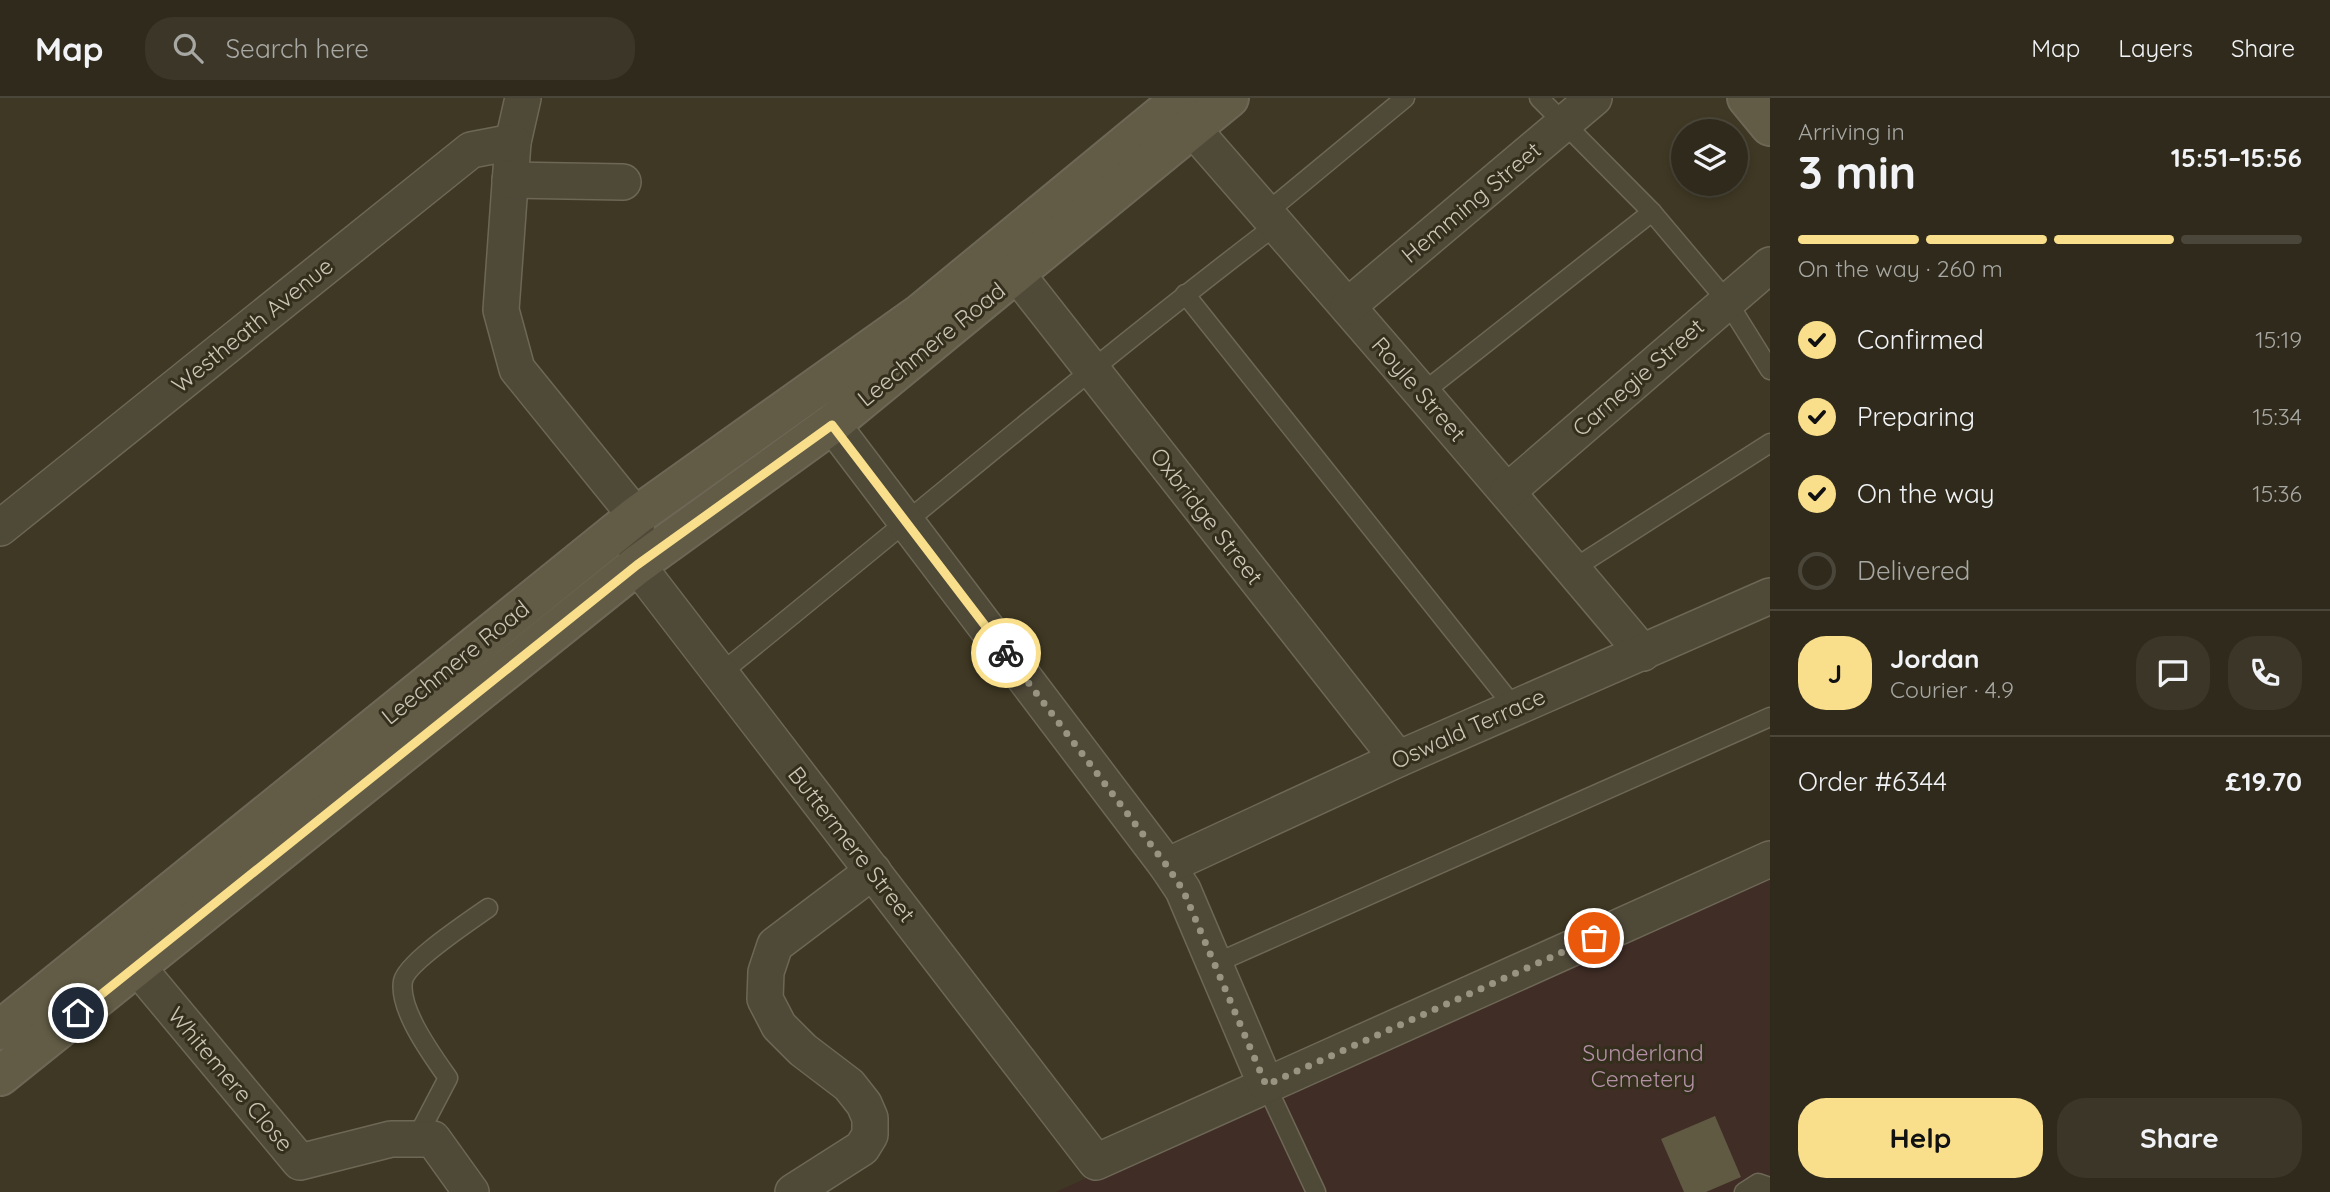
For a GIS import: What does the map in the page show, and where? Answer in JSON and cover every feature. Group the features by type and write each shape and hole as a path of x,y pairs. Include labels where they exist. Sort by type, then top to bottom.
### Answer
{"street":[{"path":"523,98 513,142 501,310 517,369 636,516 637,565"},
{"name":"Leechmere Road","path":"0,1076 125,952 636,516 921,313 1187,113 1229,98"},
{"name":"Hemming Street","path":"1348,306 1594,98"},
{"name":"Leechmere Road","path":"0,1030 125,952 637,565 832,425 1016,273 1187,113"},
{"name":"Royle Street","path":"1187,113 1271,219 1508,491 1643,653"},
{"name":"Westheath Avenue","path":"0,528 471,150 513,142"},
{"path":"510,180 623,182"},
{"name":"Carnegie Street","path":"1508,491 1770,265"},
{"name":"Oxbridge Street","path":"1016,273 1398,759"},
{"path":"832,425 1183,890 1266,1085 1770,859"},
{"name":"Buttermere Street","path":"637,565 1096,1162 1266,1085"},
{"name":"Oswald Terrace","path":"1167,866 1514,707 1770,596"},
{"path":"793,1192 862,1148 870,1135 870,1118 864,1104 849,1085 803,1050 779,1026 765,999 766,972 775,945 873,870"},
{"name":"Whitemere Close","path":"125,952 300,1162 391,1139 416,1139"},
{"path":"416,1139 433,1139 471,1192"}],"lane":[{"path":"721,673 1185,294 1405,98"},
{"path":"1539,98 1652,212 1727,301 1770,370"},
{"path":"1421,394 1652,212"},
{"path":"1185,294 1514,707"},
{"path":"1573,569 1770,443"},
{"path":"1214,964 1770,717"},
{"path":"416,1139 447,1078 410,1013 402,993 403,978 413,964 488,908"},
{"path":"1266,1085 1316,1192"},
{"path":"1744,1192 1758,1183 1770,1186"}],"green space":[{"name":"Sunderland Cemetery","path":"1770,869 1770,1192 1056,1192"}],"building":[{"path":"1715,1116 1741,1177 1706,1192 1684,1192 1661,1139"}],"way so far":[{"path":"1006,653 1183,890 1266,1085 1594,938"}],"route":[{"path":"78,1013 637,565 832,425 1006,653"}]}
